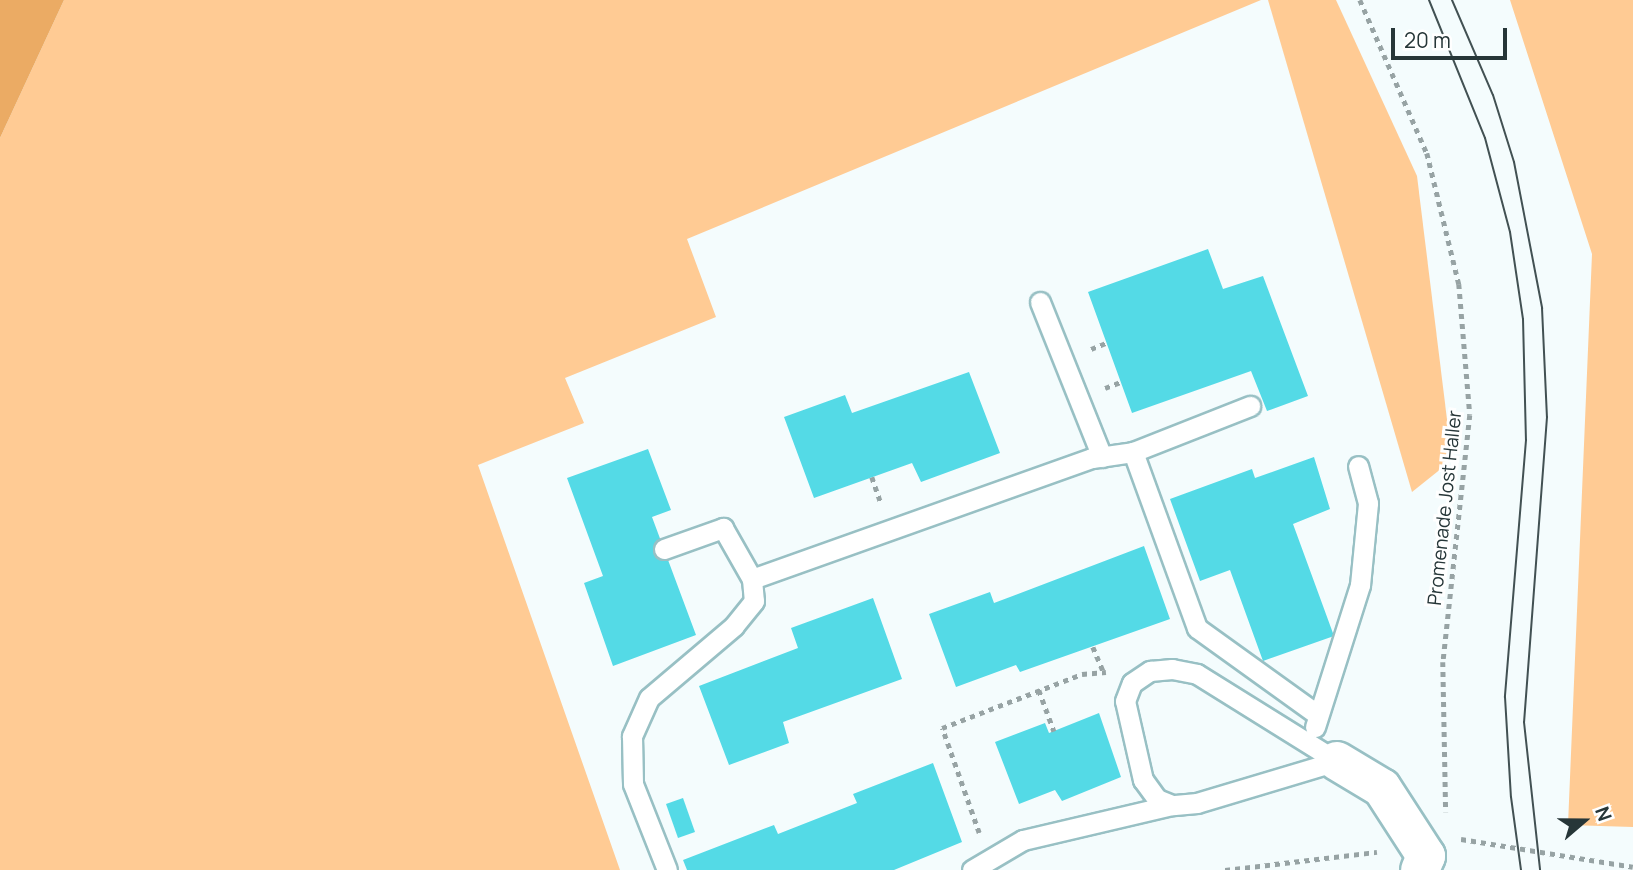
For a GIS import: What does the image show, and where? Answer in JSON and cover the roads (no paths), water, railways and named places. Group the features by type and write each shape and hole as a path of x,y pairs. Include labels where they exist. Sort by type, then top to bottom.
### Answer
{"street":[{"path":"1324,753 1367,774 1382,788 1437,857"}],"lane":[{"path":"1040,302 1102,457"},
{"path":"752,579 1102,457 1133,452 1250,406"},
{"path":"1133,452 1197,628 1318,715"},
{"path":"1324,753 1318,715 1360,585 1368,503 1358,466"},
{"path":"664,549 723,528 752,579 754,601 741,618 694,663 649,698 632,736 633,784 667,870"},
{"path":"1172,805 1157,799 1143,780 1125,701 1132,683 1150,671 1172,669 1197,674 1324,753"},
{"path":"981,867 1023,840 1172,805 1197,803 1324,753"}],"tram line":[{"path":"1429,0 1485,138 1510,232 1523,319 1526,440 1505,697 1511,797 1521,870"},
{"path":"1452,0 1493,95 1514,162 1542,308 1547,417 1524,722 1540,870"}]}
